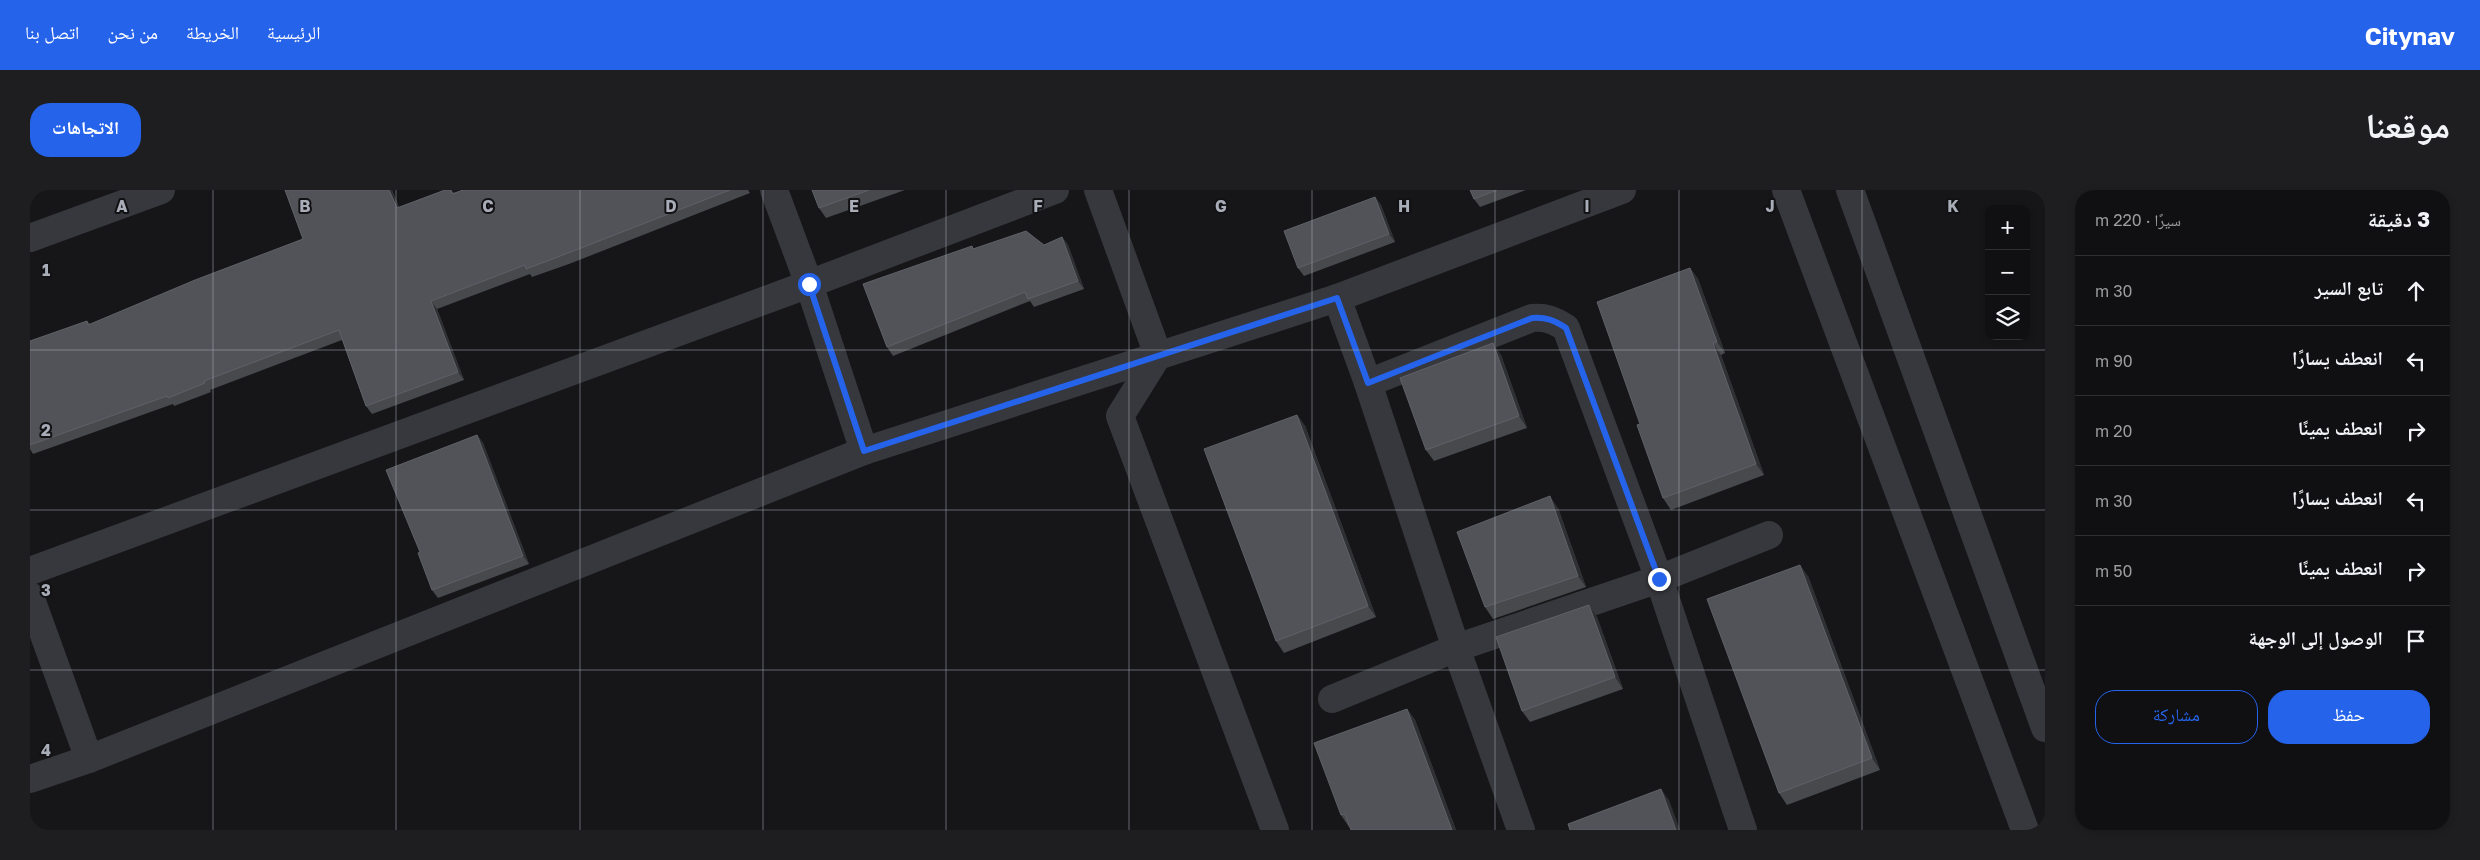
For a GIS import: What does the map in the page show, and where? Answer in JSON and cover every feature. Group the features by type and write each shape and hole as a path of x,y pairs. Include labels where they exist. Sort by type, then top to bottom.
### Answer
{"street":[{"path":"30,238 161,190"},
{"path":"774,190 809,284 864,451"},
{"path":"30,571 809,284 1055,190"},
{"path":"1098,190 1158,355"},
{"path":"30,779 89,759 864,451 1337,298 1622,190"},
{"path":"1786,190 2026,830"},
{"path":"1850,190 2045,728"},
{"path":"1337,298 1368,383 1456,648 1521,830"},
{"path":"1368,383 1532,318 1545,317 1556,321 1566,328 1659,579 1743,830"},
{"path":"1158,355 1120,416 1275,830"},
{"path":"1332,699 1456,648 1659,579 1768,534"},
{"path":"30,596 89,759"}],"building":[{"path":"285,190 389,190 397,208 445,190 451,190 452,194 463,190 730,190 526,269 525,265 431,301 458,372 366,406 339,330 204,381 205,383 168,398 167,396 30,445 30,341 87,321 88,325 195,280 303,239"},
{"path":"812,190 869,190 819,208"},
{"path":"1470,190 1497,190 1474,199"},
{"path":"1375,197 1389,234 1298,268 1284,231"},
{"path":"1026,231 1044,245 1062,237 1078,281 1028,299 1025,292 887,347 863,284 972,246 973,249"},
{"path":"1690,268 1717,342 1713,343 1756,464 1663,498 1637,425 1640,424 1597,302"},
{"path":"1493,343 1519,416 1426,450 1400,378"},
{"path":"1297,415 1368,606 1276,641 1204,449"},
{"path":"477,435 523,556 432,590 418,553 420,552 386,470"},
{"path":"1550,496 1578,576 1485,607 1457,532"},
{"path":"1800,565 1872,758 1779,793 1707,599"},
{"path":"1589,605 1615,677 1522,711 1496,637"},
{"path":"1407,709 1452,830 1351,830 1345,814 1341,815 1314,743"},
{"path":"1661,789 1676,830 1570,830 1568,824"}],"route":[{"path":"809,284 864,451 1337,298 1368,383 1532,318 1545,317 1556,321 1566,328 1659,579"}]}
